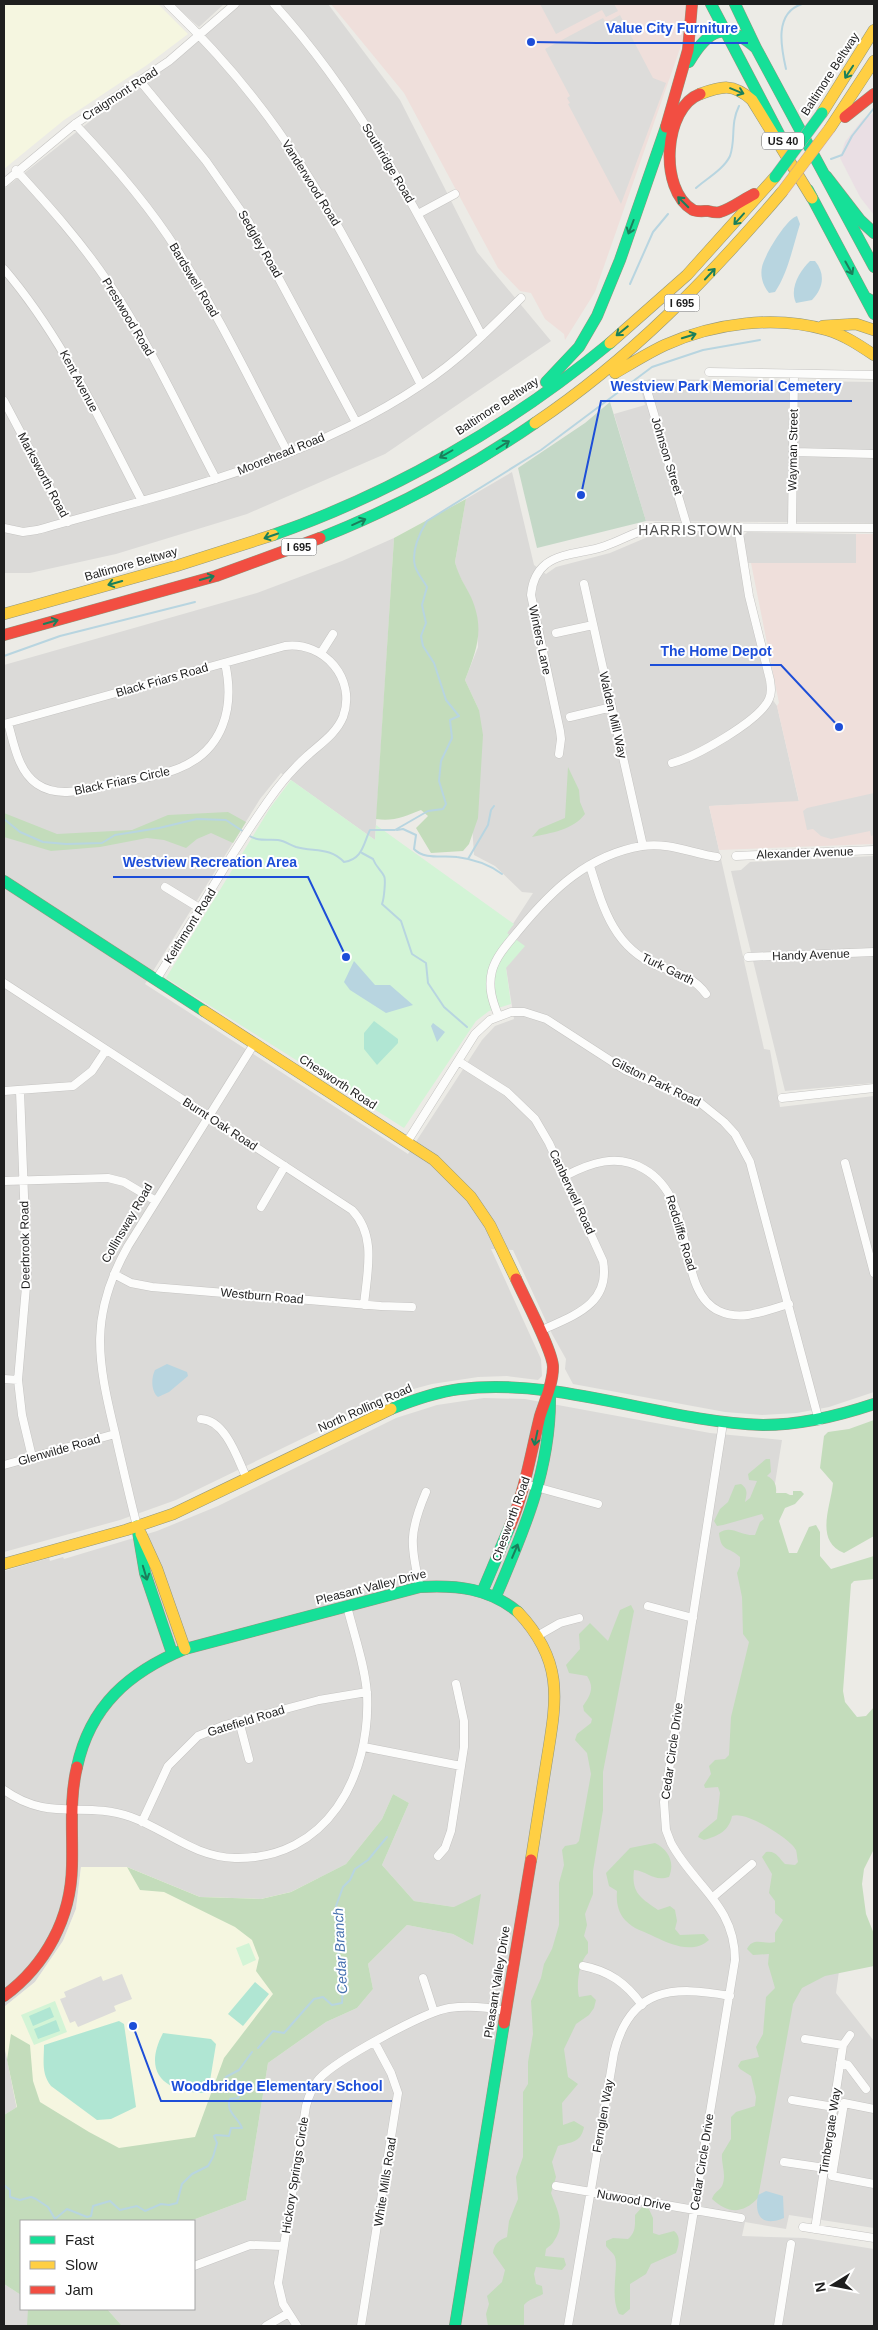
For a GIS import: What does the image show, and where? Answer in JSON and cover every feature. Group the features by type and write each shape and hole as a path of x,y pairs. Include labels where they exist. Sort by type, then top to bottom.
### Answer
{"main road":[{"path":"507,417 567,362 593,323 634,219 683,74 691,35 692,4"},
{"name":"US 40","path":"711,4 812,198 870,300 874,314"},
{"name":"US 40","path":"735,4 756,48 874,267"},
{"path":"683,74 701,44 716,32 724,29 738,33 756,48"},
{"name":"Baltimore Beltway","path":"4,614 211,555 289,529 362,498 403,478 446,455 507,417 564,378 660,301 714,248 773,179 822,113 874,30"},
{"name":"I 695","path":"4,635 217,576 332,534 457,473 513,439 569,400 627,354 672,313 727,256 782,192 830,128 874,61"},
{"path":"773,179 744,202 718,213 700,213 684,204 672,187 669,176 668,151 679,117 694,97 712,87 723,86 746,94 759,110 812,198"},
{"path":"830,128 874,94"},
{"path":"826,176 860,220 874,233"},
{"path":"569,400 656,349 689,336 750,324 787,323 817,326 856,324 874,330"},
{"path":"817,326 858,343 874,355"},
{"name":"Chesworth Road","path":"4,881 407,1142 445,1170 480,1209 494,1232 540,1330 553,1366 549,1391 541,1413 525,1484 512,1524 483,1590"},
{"name":"North Rolling Road","path":"4,1564 137,1526 195,1504 366,1420 410,1401 458,1390 507,1387 549,1391 723,1423 779,1426 820,1421 874,1404"},
{"name":"Chesworth Road","path":"496,1596 531,1510 538,1487 549,1436 551,1414 549,1391"},
{"name":"Collinsway Road","path":"137,1526 157,1569 185,1649"},
{"name":"Collinsway Road","path":"137,1526 145,1573 172,1653"},
{"name":"Pleasant Valley Drive","path":"4,1996 24,1981 36,1967 56,1935 64,1916 71,1884 71,1810 78,1754 93,1721 115,1692 141,1670 172,1653 185,1649 420,1587 451,1585 483,1590 496,1596 520,1613 539,1635 554,1672 556,1703 455,2326"}],"street":[{"name":"Vanderwood Road","path":"168,4 245,88 301,164 333,218 422,385"},
{"name":"Craigmont Road","path":"4,183 16,170 75,124 140,81 199,36 235,4"},
{"name":"Southridge Road","path":"274,4 306,41 343,90 379,145 418,214 482,336"},
{"name":"Sedgley Road","path":"140,81 206,161 248,221 356,422"},
{"name":"Bardswell Road","path":"75,124 125,179 176,249 209,304 288,453"},
{"name":"Prestwood Road","path":"16,170 78,241 109,283 137,330 216,479"},
{"path":"418,214 455,194"},
{"name":"Kent Avenue","path":"4,269 32,305 67,358 142,501"},
{"name":"Moorehead Road","path":"4,528 24,532 68,522 216,479 288,453 356,422 422,385 462,355 521,298"},
{"path":"708,372 873,374"},
{"name":"Wayman Street","path":"792,527 794,374"},
{"name":"Johnson Street","path":"646,387 687,526"},
{"name":"Marksworth Road","path":"4,401 68,522"},
{"path":"794,452 874,454"},
{"name":"Winters Lane","path":"558,754 561,739 560,731 531,595 538,573 553,560 607,546 639,531 656,527 874,528"},
{"path":"672,763 704,750 724,739 768,703 771,694 770,680 749,596 738,528"},
{"name":"Walden Mill Way","path":"584,584 643,846"},
{"path":"556,633 593,625"},
{"path":"321,653 333,634"},
{"name":"Black Friars Road","path":"6,724 225,662 293,645 321,653"},
{"name":"Keithmont Road","path":"156,980 282,782 305,757 333,733 343,717 346,699 341,677 329,659 321,653"},
{"name":"Black Friars Circle","path":"6,724 25,771 35,783 54,791 74,792 169,772 199,756 208,748 221,730 226,718 230,698 225,662"},
{"path":"570,717 612,707"},
{"path":"407,1142 483,1025 498,1015 493,1002 490,984 493,968 502,950 553,891 590,866 617,853 643,846 674,846 716,857"},
{"name":"Alexander Avenue","path":"736,856 874,850"},
{"name":"Turk Garth","path":"590,866 606,914 624,943 646,960 689,977 706,994"},
{"path":"165,887 200,909"},
{"name":"Handy Avenue","path":"748,957 874,952"},
{"name":"Burnt Oak Road","path":"4,983 344,1203 358,1216 369,1242 364,1305"},
{"name":"Gilston Park Road","path":"498,1015 524,1012 546,1019 625,1070 698,1101 724,1122 735,1134 750,1162 820,1421"},
{"name":"Collinsway Road","path":"137,1526 104,1388 99,1355 103,1307 114,1274 128,1246 254,1044"},
{"path":"4,1091 72,1086 92,1071 106,1050"},
{"name":"Canberwell Road","path":"458,1061 507,1092 526,1109 543,1132 600,1252 604,1278 598,1294 586,1308 540,1330"},
{"path":"782,1098 874,1088"},
{"name":"Deerbrook Road","path":"20,1091 27,1275 18,1380 22,1415 32,1457"},
{"name":"Redcliffe Road","path":"564,1176 593,1163 613,1161 631,1163 650,1172 664,1185 675,1203 696,1282 705,1301 720,1311 736,1316 753,1314 789,1304"},
{"path":"845,1164 874,1273"},
{"path":"261,1206 270,1188 285,1166"},
{"path":"4,1181 108,1178 124,1182 156,1201"},
{"name":"Westburn Road","path":"114,1274 131,1283 152,1287 364,1305 412,1307"},
{"path":"4,1379 18,1380"},
{"path":"201,1419 211,1421 221,1430 248,1478"},
{"name":"Cedar Circle Drive","path":"675,2326 735,1960 734,1938 726,1917 713,1897 675,1850 666,1830 664,1815 665,1787 723,1423"},
{"name":"Glenwilde Road","path":"4,1465 115,1434"},
{"path":"525,1484 598,1504"},
{"path":"420,1587 412,1556 412,1537 416,1518 426,1492"},
{"path":"4,1790 33,1806 108,1812 142,1822 193,1849 206,1853 235,1858 280,1850 316,1830 335,1811 350,1788 364,1747 367,1692 359,1651 346,1606"},
{"path":"648,1606 693,1618"},
{"path":"539,1635 560,1623 579,1618"},
{"path":"438,1856 445,1848 450,1831 465,1736 456,1684"},
{"name":"Gatefield Road","path":"142,1822 162,1778 177,1755 198,1736 212,1729 239,1721 320,1700 367,1692"},
{"path":"239,1721 249,1759"},
{"path":"364,1747 461,1766"},
{"path":"713,1897 752,1864"},
{"path":"583,1966 600,1970 618,1979 642,2005"},
{"path":"423,1978 434,2012"},
{"name":"Fernglen Way","path":"568,2326 617,2039 628,2020 642,2005 652,1998 680,1990 730,1996"},
{"name":"Hickory Springs Circle","path":"297,2326 287,2314 278,2283 306,2106 310,2092 328,2071 375,2043 434,2012 474,2006 506,2011"},
{"name":"Timbergate Way","path":"815,2229 843,2045 850,2035"},
{"path":"805,2039 843,2045"},
{"name":"White Mills Road","path":"361,2326 398,2099 396,2083 375,2043"},
{"path":"840,2064 848,2066 866,2089"},
{"path":"792,2100 834,2106"},
{"path":"874,2108 844,2103 832,2176 874,2184"},
{"path":"784,2162 824,2168"},
{"name":"Nuwood Drive","path":"556,2186 741,2218"},
{"path":"803,2227 874,2238"},
{"path":"778,2326 792,2244"},
{"path":"195,2266 250,2245 283,2246"},
{"path":"266,2326 287,2314"}],"shaded area":[{"path":"4,4 158,4 188,34 147,65 64,120 4,169"},
{"path":"173,4 224,4 199,27"},
{"path":"239,4 328,4 400,100 477,252 551,341 385,454 247,514 116,554 30,573 4,573 4,189"},
{"path":"331,4 686,4 684,37 595,292 565,340 564,334 545,319 531,293 520,291 498,268 404,93"},
{"path":"540,4 614,4 618,11 606,17 602,10 556,34"},
{"path":"620,15 653,78 666,83 621,204 568,104 570,103 567,98 570,96 545,49 603,18 606,23"},
{"path":"874,113 874,215 860,197 840,158 845,142 863,119"},
{"path":"650,379 874,382 874,523 646,521 614,414 645,405 639,382"},
{"path":"610,402 646,521 537,548 518,468 585,423"},
{"path":"512,472 534,565 546,574 556,567 610,553 650,536 672,531 735,531 768,693 777,706 799,802 709,806 764,1049 770,1050 780,1107 874,1096 874,1392 829,1407 797,1413 762,1415 725,1412 573,1384 565,1369 566,1359 552,1334 513,1250 491,1249 541,1359 542,1376 538,1380 507,1376 478,1377 432,1384 406,1391 388,1397 176,1500 120,1520 4,1552 4,665 257,593 342,561 394,538 375,840 281,773 260,799 145,984 408,1154 482,1040 495,1026 514,1019 506,968 507,933 533,893 522,892 495,866 474,855 471,809 479,710 465,680 478,647 477,617 455,562 466,499"},
{"path":"747,532 856,534 856,563 747,563 743,536"},
{"path":"856,534 874,534 874,844 719,850 709,806 799,801 777,706 779,703 751,563 856,563"},
{"path":"874,793 874,835 871,836 870,831 831,839 821,836 813,829 807,830 803,811 807,808"},
{"path":"874,856 874,1083 785,1091 731,871 741,870 750,862"},
{"path":"484,1398 525,1399 710,1433 782,1440 724,1801 810,1815 839,1971 836,1993 874,2041 874,2228 789,2215 786,2229 745,2222 742,2236 805,2238 874,2249 874,2326 122,2326 108,2310 195,2310 195,2220 193,2220 246,2200 268,2063 326,2022 357,2008 373,1989 368,1964 407,1925 453,1934 473,1945 454,1907 414,1901 382,1865 409,1803 393,1794 382,1819 346,1864 291,1892 261,1899 200,1897 127,1867 81,1867 76,1909 63,1941 35,1982 4,2007 4,1571 49,1558 50,1561 63,1557 64,1559 157,1531 218,1506 396,1418 437,1405"},
{"path":"81,1867 127,1867 200,1897 261,1899 291,1892 319,1878 304,1974 202,2153 29,2170 4,2044 4,2007 35,1982 63,1941 76,1909"},
{"path":"122,1974 132,1999 114,2006 116,2011 78,2027 75,2021 70,2023 60,1999 66,1997 64,1992 101,1976 103,1981"},
{"path":"4,2044 17,2107 4,2115"},
{"path":"4,2284 20,2294 20,2310 28,2310 28,2326 4,2326"}],"green space":[{"path":"466,499 455,562 471,597 478,619 476,649 465,680 479,710 483,735 478,818 469,844 463,851 431,853 416,828 428,816 421,810 394,819 376,819 394,538"},
{"path":"568,767 579,790 580,802 585,814 568,827 532,837 539,829 565,818"},
{"path":"291,780 375,840 376,825 514,924 507,933 525,946 506,968 511,1004 489,1011 476,1021 404,1128 166,978 270,808"},
{"path":"228,812 246,822 233,843 211,833 197,839 186,848 164,840 147,838 100,847 51,851 4,837 4,813 57,834 132,830 168,815"},
{"path":"374,1021 398,1039 398,1043 377,1065 364,1049 364,1033"},
{"path":"874,1420 874,1536 844,1553 829,1540 827,1532 826,1522 833,1483 820,1468 824,1436 828,1432 849,1429"},
{"path":"766,1459 770,1459 771,1472 767,1476 772,1479 776,1487 776,1493 793,1495 793,1491 801,1491 804,1494 795,1504 785,1508 779,1521 789,1553 797,1553 809,1527 816,1525 820,1532 820,1556 831,1569 874,1556 874,1579 854,1581 851,1584 843,1691 845,1702 857,1717 866,1716 874,1707 874,1849 864,1869 862,1884 866,1914 874,1934 874,1966 825,1976 802,1988 793,2004 758,2198 747,2207 735,2210 724,2207 712,2199 723,2182 722,2154 731,2139 731,2117 736,2112 755,2106 756,2097 751,2076 738,2066 741,2061 759,2057 756,2047 763,2034 766,1997 775,1988 768,1964 769,1954 753,1955 747,1949 752,1943 756,1942 775,1942 775,1933 783,1920 775,1913 775,1901 769,1893 772,1874 762,1857 766,1852 772,1852 785,1864 795,1865 798,1862 796,1850 786,1839 747,1817 732,1816 726,1829 718,1835 704,1840 698,1837 700,1833 717,1819 720,1793 718,1787 705,1788 704,1785 711,1774 709,1766 715,1760 725,1759 729,1755 731,1717 749,1642 743,1634 742,1597 737,1573 740,1566 740,1557 722,1544 719,1533 732,1530 755,1535 760,1522 764,1519 762,1514 717,1526 714,1521 720,1509 728,1502 735,1485 741,1484 745,1488 745,1502 750,1498 757,1481 749,1480 748,1474"},
{"path":"631,1605 634,1611 603,1772 603,1810 593,1871 593,1894 585,1914 587,1925 584,1936 588,1942 588,1953 580,1967 578,1980 579,1997 591,1995 596,2000 594,2008 589,2015 576,2024 564,2049 568,2077 578,2084 562,2103 563,2125 574,2121 584,2127 578,2139 558,2146 552,2162 556,2177 551,2193 558,2211 560,2223 558,2235 546,2249 545,2256 564,2258 566,2265 562,2270 536,2267 534,2274 536,2284 542,2286 543,2294 524,2305 524,2326 488,2326 486,2314 489,2304 487,2296 502,2282 505,2270 493,2253 494,2247 507,2237 509,2221 518,2199 516,2177 523,2157 523,2092 528,2084 528,2062 533,2034 531,2001 541,1978 544,1964 552,1949 559,1925 559,1883 564,1865 562,1850 565,1846 576,1844 579,1841 591,1774 587,1753 575,1740 577,1734 591,1723 592,1719 584,1711 583,1706 589,1695 591,1684 587,1676 569,1673 566,1665 580,1649 579,1634 590,1623 608,1641 620,1610"},
{"path":"393,1794 409,1803 382,1865 414,1901 454,1907 481,1894 473,1945 453,1934 407,1925 368,1964 373,1989 357,2008 326,2022 268,2063 246,2200 193,2220 20,2220 20,2294 4,2284 4,2115 17,2107 7,2060 11,2034 30,2045 33,2081 40,2102 89,2132 119,2148 195,2137 224,2058 273,1994 256,1971 259,1958 252,1940 235,1927 164,1892 140,1890 127,1867 200,1897 261,1899 291,1892 346,1864 382,1819"},
{"path":"655,1843 664,1849 670,1857 671,1872 669,1877 659,1878 634,1870 633,1878 636,1890 642,1898 658,1910 670,1906 675,1910 677,1921 675,1929 680,1935 704,1934 709,1940 703,1944 696,1947 682,1947 668,1943 632,1926 625,1920 619,1910 617,1891 609,1886 606,1873 630,1848"},
{"path":"249,1943 256,1960 243,1966 236,1948"},
{"path":"255,1982 269,1994 243,2026 228,2014"},
{"path":"55,2001 67,2032 34,2045 21,2015"},
{"path":"50,2007 54,2017 33,2026 29,2016"},
{"path":"56,2020 60,2031 38,2039 34,2029"},
{"path":"119,2021 124,2024 136,2107 111,2119 97,2120 51,2086 44,2072 44,2045"},
{"path":"163,2033 211,2039 216,2044 208,2093 181,2090 162,2079 157,2070 155,2060"},
{"path":"643,2206 648,2207 653,2218 653,2233 659,2235 674,2231 678,2235 679,2244 676,2253 651,2264 646,2274 630,2284 630,2309 623,2315 619,2314 615,2298 616,2259 606,2246 606,2241 613,2238 628,2239 634,2231 635,2215"},
{"path":"28,2310 108,2310 122,2326 27,2326"}],"water":[{"path":"797,216 800,224 787,268 775,292 769,293 764,284 761,270 771,247 787,224"},
{"path":"810,261 815,261 821,271 821,286 812,300 796,303 794,292 797,280"},
{"path":"354,961 375,985 390,985 413,1005 386,1013 350,990 344,982"},
{"path":"433,1023 445,1032 437,1042 431,1026"},
{"path":"167,1364 187,1372 188,1376 169,1392 158,1397 153,1388 152,1380 155,1370"},
{"path":"766,2191 783,2196 784,2218 770,2221 761,2218 757,2209 758,2195"}],"waterway":[{"path":"786,69 781,41 783,23 793,8 802,4"},
{"path":"696,188 719,169 730,156 736,113 739,106"},
{"path":"831,159 842,155 852,136 874,108"},
{"path":"630,284 653,232 668,214"},
{"path":"248,835 259,839 283,841 296,847 327,852 339,857 344,862 355,858 359,854 370,830 395,830 428,811 443,809 446,804 439,781 441,761 452,738 450,720 459,716 446,700 434,663 423,646 421,636 426,623 422,605 427,587 416,569 414,554 419,536 427,521 541,450 652,367 703,350 760,340"},
{"path":"4,656 60,636 195,602"},
{"path":"468,859 488,825 491,810 494,806"},
{"path":"4,819 20,832 43,842 66,844 102,843 115,835 159,828 197,819 226,820 244,832"},
{"path":"397,830 403,829 416,835 414,849 423,855 469,859 487,865 502,874"},
{"path":"362,853 373,859 384,876 382,904 401,921 412,954 426,963 428,983 444,1007 467,1027"},
{"name":"Cedar Branch","path":"258,2048 273,2031 284,2033 314,1999 323,1997 332,2005 342,2003 344,1968 338,1952 341,1927 336,1906 343,1887 350,1880 355,1869 368,1860 387,1837"},
{"name":"Cedar Branch","path":"4,2185 10,2190 10,2197 20,2200 31,2197 36,2199 48,2207 55,2219 67,2209 87,2217 91,2216 93,2206 110,2201 120,2210 137,2206 145,2211 161,2204 177,2203 182,2184 192,2174 208,2166 213,2157 217,2143 214,2136 229,2136 231,2128 242,2128 229,2108 230,2099 238,2098 241,2090 225,2080 226,2077 239,2070 252,2052"}],"traffic: fast":[{"path":"711,4 789,153"},
{"path":"735,4 756,48 874,267"},
{"path":"689,62 704,42 718,32 735,34 756,48"},
{"path":"775,177 822,113"},
{"path":"546,382 579,347 597,316 620,260 666,127"},
{"path":"826,176 860,220 874,233"},
{"path":"808,190 874,314"},
{"path":"865,297 874,302"},
{"path":"273,535 362,499 449,454 492,429 532,402 610,343"},
{"path":"320,538 404,501 458,472 535,423"},
{"path":"4,881 204,1011"},
{"path":"391,1409 442,1392 498,1387 574,1394 687,1416 763,1425 820,1419 874,1404"},
{"path":"496,1596 526,1523 541,1474 549,1423 550,1396"},
{"path":"137,1526 145,1573 172,1653"},
{"path":"483,1590 510,1526"},
{"path":"77,1767 91,1726 115,1694 146,1669 185,1649 420,1587 460,1588 484,1593 507,1604 518,1612"},
{"path":"455,2326 504,2023"}],"traffic: slow":[{"path":"822,113 874,30"},
{"path":"830,128 874,61"},
{"path":"700,94 715,89 727,88 739,91 752,100 812,198"},
{"path":"782,192 830,128"},
{"path":"610,343 687,275 775,177"},
{"path":"535,423 570,398 635,345 726,256 782,192"},
{"path":"615,373 659,348 684,337 724,327 766,322 807,325 827,330 845,337 874,355"},
{"path":"823,326 856,324 874,330"},
{"path":"4,614 176,566 273,535"},
{"path":"204,1011 434,1160 471,1197 490,1225 516,1279"},
{"path":"4,1564 126,1530 173,1514 391,1409"},
{"path":"141,1534 157,1569 185,1649"},
{"path":"518,1612 544,1649 551,1666 554,1684 553,1722 531,1860"}],"traffic: jam":[{"path":"666,127 688,50 692,4"},
{"path":"700,94 688,102 679,115 673,131 670,149 670,168 674,185 682,200 695,211 717,212 729,209 754,194"},
{"path":"845,117 874,94"},
{"path":"4,635 216,576 320,538"},
{"path":"510,1526 524,1485 540,1416 553,1373 552,1359 516,1279"},
{"path":"4,1996 19,1984 44,1955 61,1922 67,1904 71,1885 72,1804 77,1767"},
{"path":"504,2023 531,1860"}],"place":[{"name":"Value City Furniture","path":"531,42"},
{"name":"Westview Park Memorial Cemetery","path":"581,495"},
{"name":"The Home Depot","path":"839,727"},
{"name":"Westview Recreation Area","path":"346,957"},
{"name":"Woodbridge Elementary School","path":"133,2026"}],"district":[{"name":"HARRISTOWN","path":"691,530"}]}
